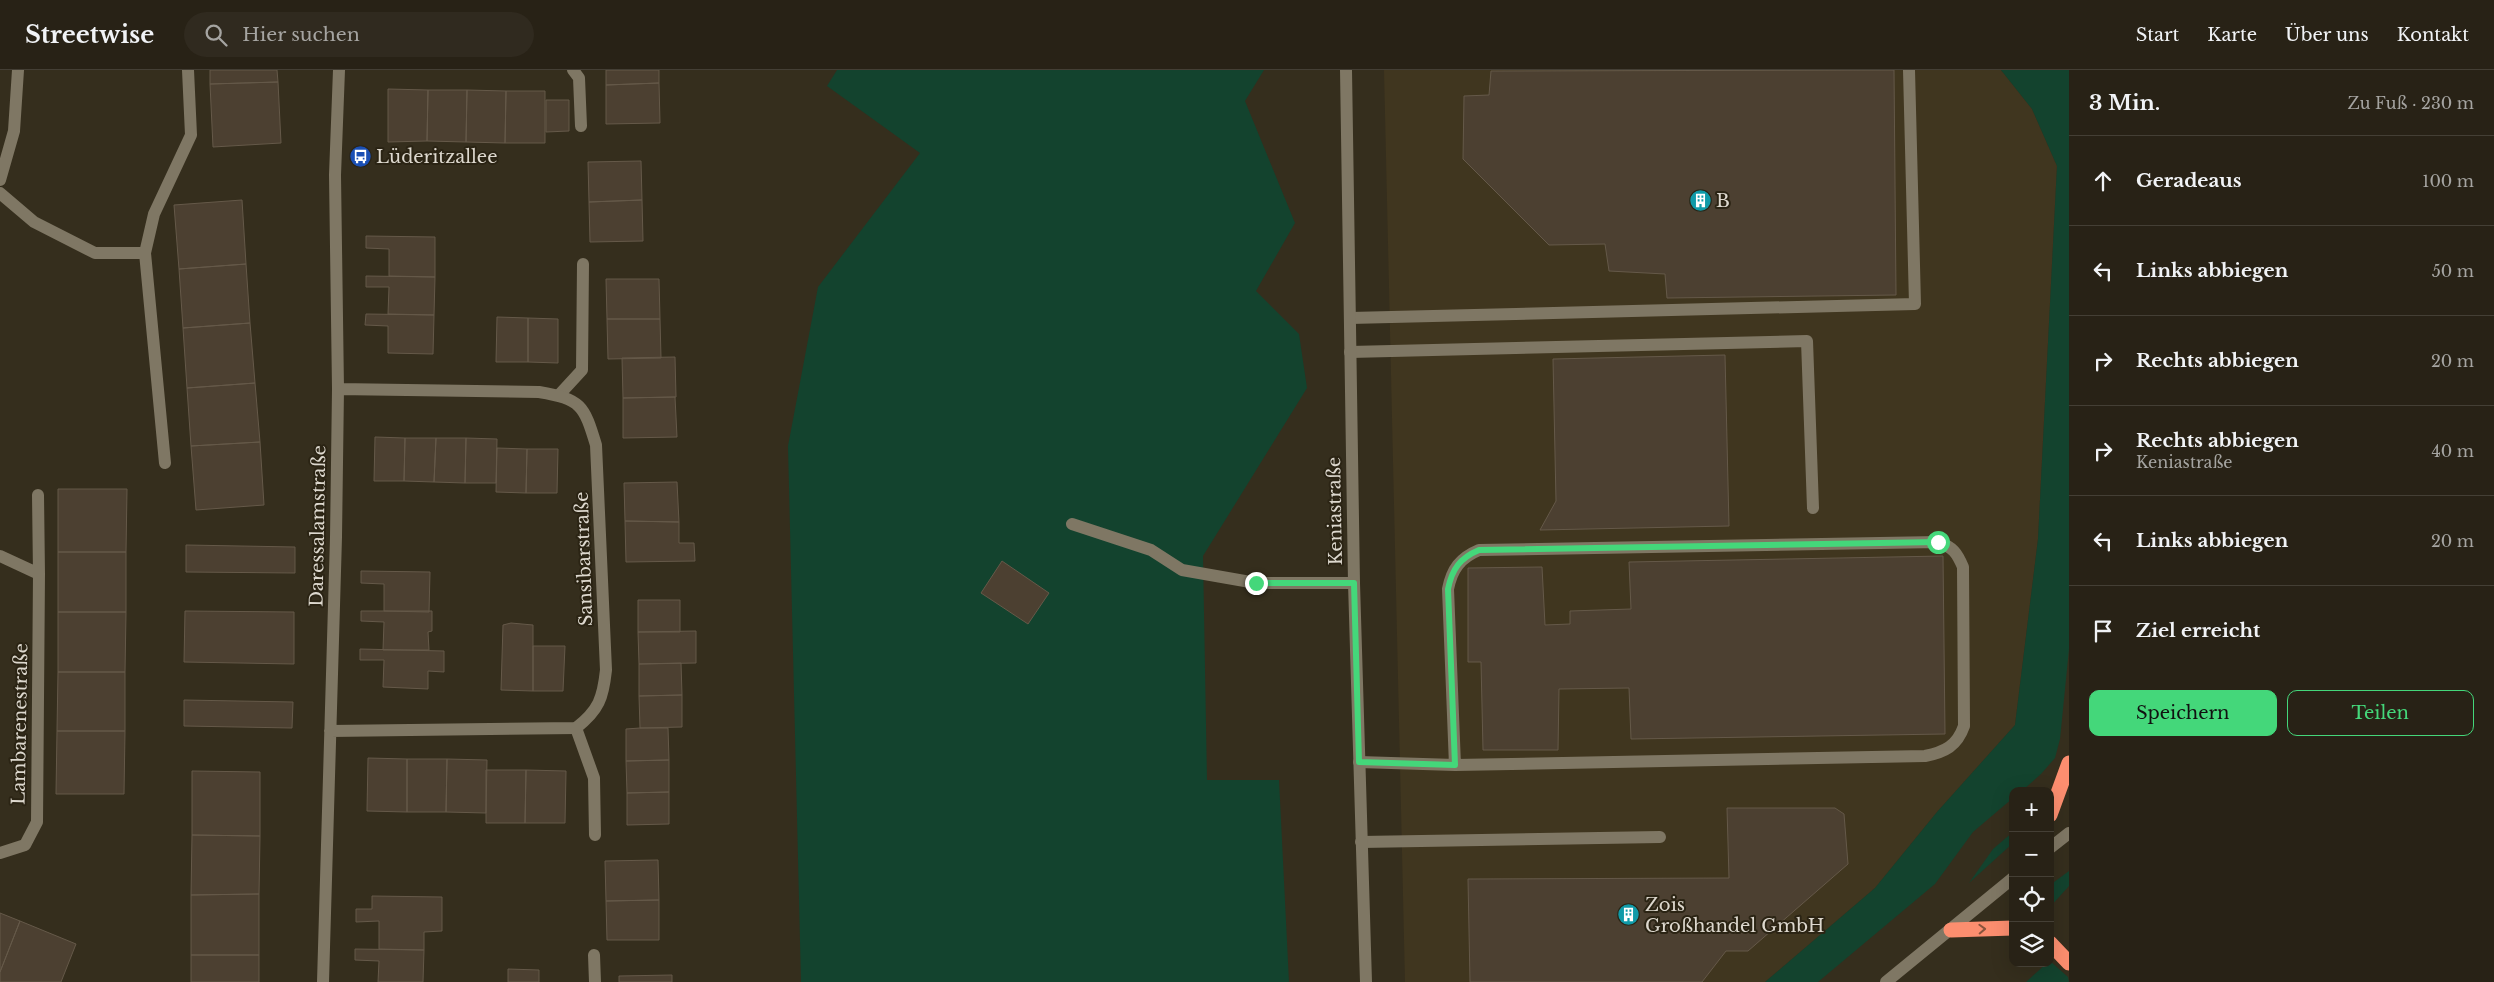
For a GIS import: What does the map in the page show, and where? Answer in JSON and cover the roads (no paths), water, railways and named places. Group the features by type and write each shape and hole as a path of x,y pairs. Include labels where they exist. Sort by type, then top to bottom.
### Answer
{"highway":[{"path":"2054,805 2069,763"},
{"path":"1951,930 2009,928"},
{"path":"2054,947 2069,963"}],"street":[{"path":"0,180 14,131 18,70"},
{"path":"165,463 145,253 154,214 191,135 188,70"},
{"name":"Daressalamstraße","path":"323,982 338,390 335,174 339,70"},
{"path":"573,70 579,78 581,126"},
{"name":"Keniastraße","path":"1346,70 1354,583 1366,982"},
{"path":"1350,318 1915,304 1909,70"},
{"path":"0,193 34,222 95,253 145,253"},
{"path":"559,395 582,370 583,264"},
{"path":"1350,352 1807,341 1813,508"},
{"name":"Sansibarstraße","path":"338,390 538,392 559,395 576,402 588,416 596,444 606,670 603,695 588,718 576,728"},
{"name":"Lambarenestraße","path":"0,853 25,845 37,822 38,495"},
{"path":"1072,524 1151,550 1182,570 1256,583 1354,583"},
{"path":"1359,762 1455,765 1926,756 1939,753 1952,747 1960,738 1964,726 1963,567 1958,555 1951,546 1938,542 1479,550 1467,555 1456,565 1451,575 1448,589 1455,765"},
{"path":"0,556 39,574"},
{"path":"330,731 576,728 594,778 595,836"},
{"path":"2054,845 2069,833"},
{"path":"1361,842 1660,837"},
{"path":"1886,982 2009,881"},
{"path":"594,955 595,982"}],"place":[{"name":"Lüderitzallee","path":"360,157"},
{"name":"B","path":"1700,201"},
{"name":"Zois Großhandel GmbH","path":"1629,915"}]}
